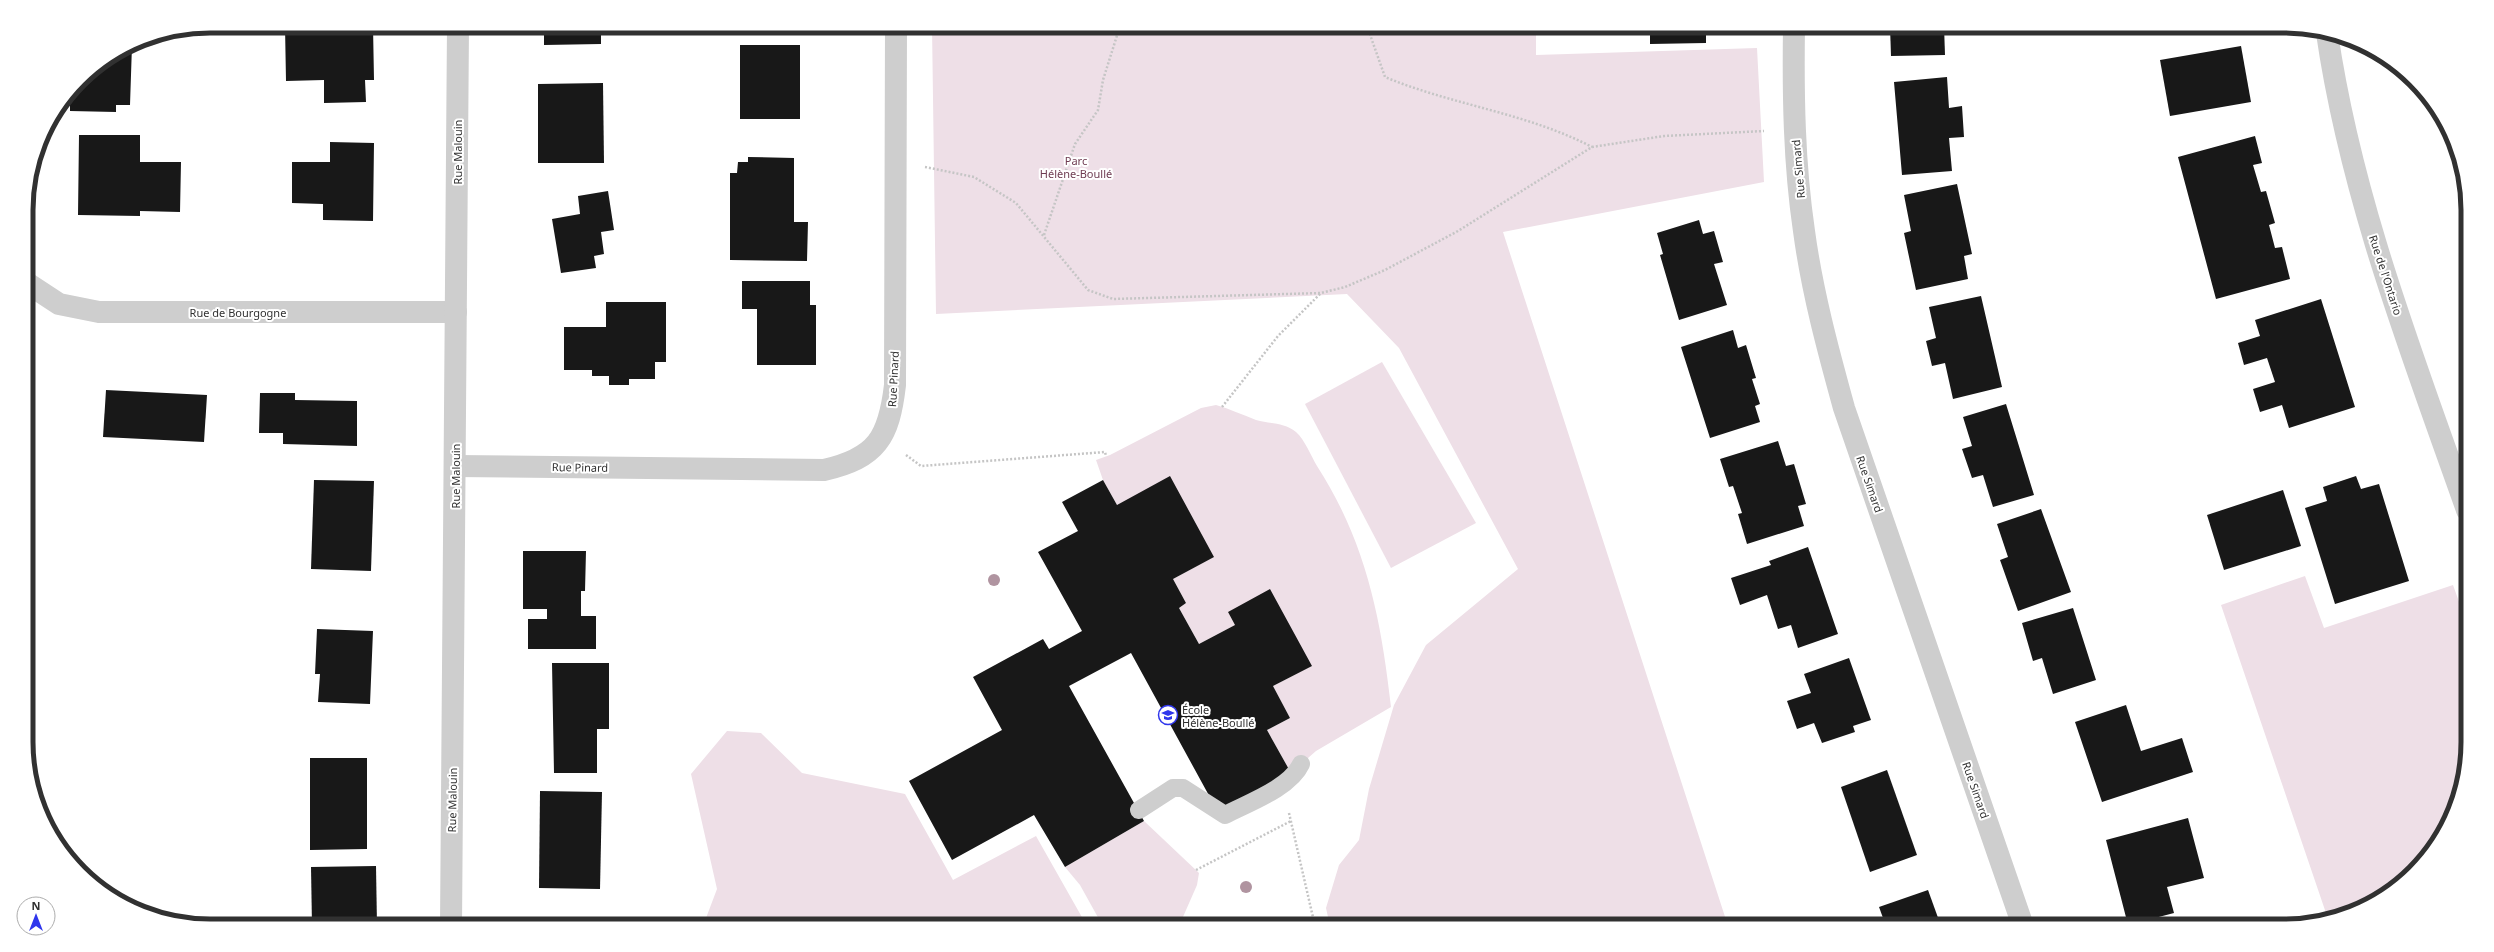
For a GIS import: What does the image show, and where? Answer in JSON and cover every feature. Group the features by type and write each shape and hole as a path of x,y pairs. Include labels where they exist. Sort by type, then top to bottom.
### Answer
{"street":[{"name":"Rue Malouin","path":"451,919 458,33"},
{"name":"Rue Pinard","path":"455,466 824,470 849,464 871,450 882,437 892,411 895,385 896,33"},
{"name":"Rue Simard","path":"1794,33 1795,131 1804,232 1828,350 1842,401 2021,919"},
{"name":"Rue de l'Ontario","path":"2328,38 2336,95 2349,152 2365,208 2388,284 2461,493"},
{"name":"Rue de Bourgogne","path":"33,288 59,304 99,312 456,312"}],"lane":[{"path":"1139,810 1173,788 1183,788 1225,815 1283,785 1297,774 1301,764"}],"path":[{"path":"1044,236 1075,144 1098,110 1103,80 1118,33"},
{"path":"1369,33 1385,77 1411,88 1545,126 1592,147"},
{"path":"895,163 934,168 974,177 1016,203 1088,290 1113,299 1320,293 1345,287 1386,270 1458,231 1592,147 1664,136 1795,131"},
{"path":"1222,407 1278,336 1320,293"},
{"path":"921,466 1105,452 1106,456"},
{"path":"1283,785 1313,919"},
{"path":"1196,870 1291,820"}],"green space":[{"name":"Parc Hélène-Boullé","path":"932,33 1536,33 1536,55 1757,48 1764,182 1503,232 1726,919 1328,919 1326,908 1339,865 1359,840 1369,789 1394,705 1426,645 1518,569 1399,348 1347,294 936,314"},
{"path":"1382,362 1476,523 1391,568 1305,404"},
{"path":"1216,405 1256,420 1287,426 1299,435 1334,495 1348,523 1369,582 1376,612 1382,642 1391,707 1316,751 1291,773 1267,730 1290,718 1273,686 1311,666 1228,612 1235,625 1199,644 1179,608 1186,603 1173,579 1213,557 1117,505 1103,480 1096,460 1110,455 1201,408"},
{"path":"2305,576 2324,628 2453,585 2461,607 2461,753 2458,776 2452,799 2443,820 2417,859 2392,882 2352,906 2326,914 2221,605"},
{"path":"727,731 761,733 802,773 905,794 953,880 1036,836 1083,919 706,919 717,889 691,774"},
{"path":"1144,821 1199,873 1197,885 1182,919 1099,919 1080,885 1065,867"}],"building":[{"path":"285,33 373,33 374,80 365,80 366,102 324,103 324,80 286,81"},
{"path":"544,33 601,33 601,44 544,45"},
{"path":"1650,33 1706,33 1706,43 1650,44"},
{"path":"1890,33 1944,33 1945,55 1891,56"},
{"path":"740,45 800,45 800,119 740,119"},
{"path":"2241,46 2251,102 2170,116 2160,60"},
{"path":"132,51 130,105 116,105 116,112 70,111 70,102 93,77"},
{"path":"1947,77 1949,108 1962,106 1964,137 1949,138 1952,171 1902,175 1894,82"},
{"path":"603,83 604,163 538,163 538,84"},
{"path":"79,135 140,135 140,162 181,162 180,212 140,211 140,216 78,215"},
{"path":"2255,136 2262,163 2253,165 2261,192 2266,191 2275,223 2269,225 2275,248 2282,247 2290,279 2216,299 2178,157"},
{"path":"330,142 374,143 373,221 323,220 323,204 292,203 292,162 330,162"},
{"path":"2450,147 2458,176 2457,177"},
{"path":"748,157 794,158 794,222 808,222 807,261 730,260 730,173 737,173 738,162 748,162"},
{"path":"1957,184 1972,254 1964,256 1968,279 1916,290 1904,233 1911,231 1904,195"},
{"path":"608,191 614,230 601,232 604,254 594,256 596,268 561,273 552,219 580,214 578,196"},
{"path":"1699,220 1703,234 1714,231 1723,262 1714,264 1727,305 1679,320 1660,255 1663,254 1657,233"},
{"path":"742,281 810,281 810,305 816,305 816,365 757,365 757,309 742,309"},
{"path":"1981,296 2002,387 1953,399 1945,363 1932,366 1926,341 1936,338 1929,307"},
{"path":"2321,299 2355,407 2289,428 2282,405 2260,412 2253,389 2275,382 2267,358 2244,365 2238,343 2260,336 2255,320"},
{"path":"606,302 666,302 666,362 655,362 655,379 629,379 629,385 609,385 609,376 592,376 592,370 564,370 564,327 606,327"},
{"path":"1733,330 1738,348 1746,345 1756,378 1752,379 1760,404 1755,406 1760,422 1710,438 1681,347"},
{"path":"106,390 207,395 204,442 103,437"},
{"path":"260,393 295,393 295,400 357,401 357,446 283,444 283,433 259,433"},
{"path":"2006,404 2034,495 1993,507 1983,475 1972,478 1962,449 1972,446 1963,417"},
{"path":"1778,441 1786,466 1794,464 1806,504 1798,506 1804,526 1747,544 1738,514 1742,513 1733,486 1729,487 1720,459"},
{"path":"1170,476 1214,557 1173,579 1186,603 1179,608 1199,644 1235,625 1228,612 1270,589 1312,666 1273,686 1290,718 1267,730 1291,773 1218,812 1131,653 1069,686 1144,821 1065,867 1034,815 952,860 909,781 1002,730 973,677 1043,639 1049,649 1082,631 1038,552 1078,531 1062,502 1103,480 1117,505"},
{"path":"2356,476 2361,489 2379,484 2409,581 2335,604 2305,508 2327,501 2323,487"},
{"path":"314,480 374,481 371,571 311,569"},
{"path":"2283,490 2301,546 2224,570 2207,515"},
{"path":"2041,509 2071,592 2018,611 2000,560 2008,557 1997,524"},
{"path":"1808,547 1838,634 1798,648 1791,625 1778,629 1767,595 1740,605 1731,578 1771,565 1769,561"},
{"path":"523,551 586,551 585,591 581,591 581,616 596,616 596,649 528,649 528,619 547,619 547,609 523,609"},
{"path":"2073,608 2096,680 2053,694 2042,658 2033,661 2022,623"},
{"path":"317,629 373,631 370,704 318,702 320,674 315,674"},
{"path":"1849,658 1871,720 1853,726 1855,732 1822,743 1814,723 1797,729 1787,701 1811,693 1804,674"},
{"path":"552,663 609,663 609,729 597,729 597,773 554,773"},
{"path":"2126,705 2141,751 2182,738 2193,772 2102,802 2075,722"},
{"path":"310,758 367,758 367,849 310,850"},
{"path":"1887,770 1917,855 1870,872 1841,787"},
{"path":"540,791 602,792 600,889 539,888"},
{"path":"2188,818 2204,878 2167,887 2174,913 2151,919 2126,919 2106,840"},
{"path":"376,866 377,919 312,919 311,867"},
{"path":"1928,890 1938,919 1883,919 1879,907"}],"place":[{"name":"École Hélène-Boullé","path":"1168,715"}]}
